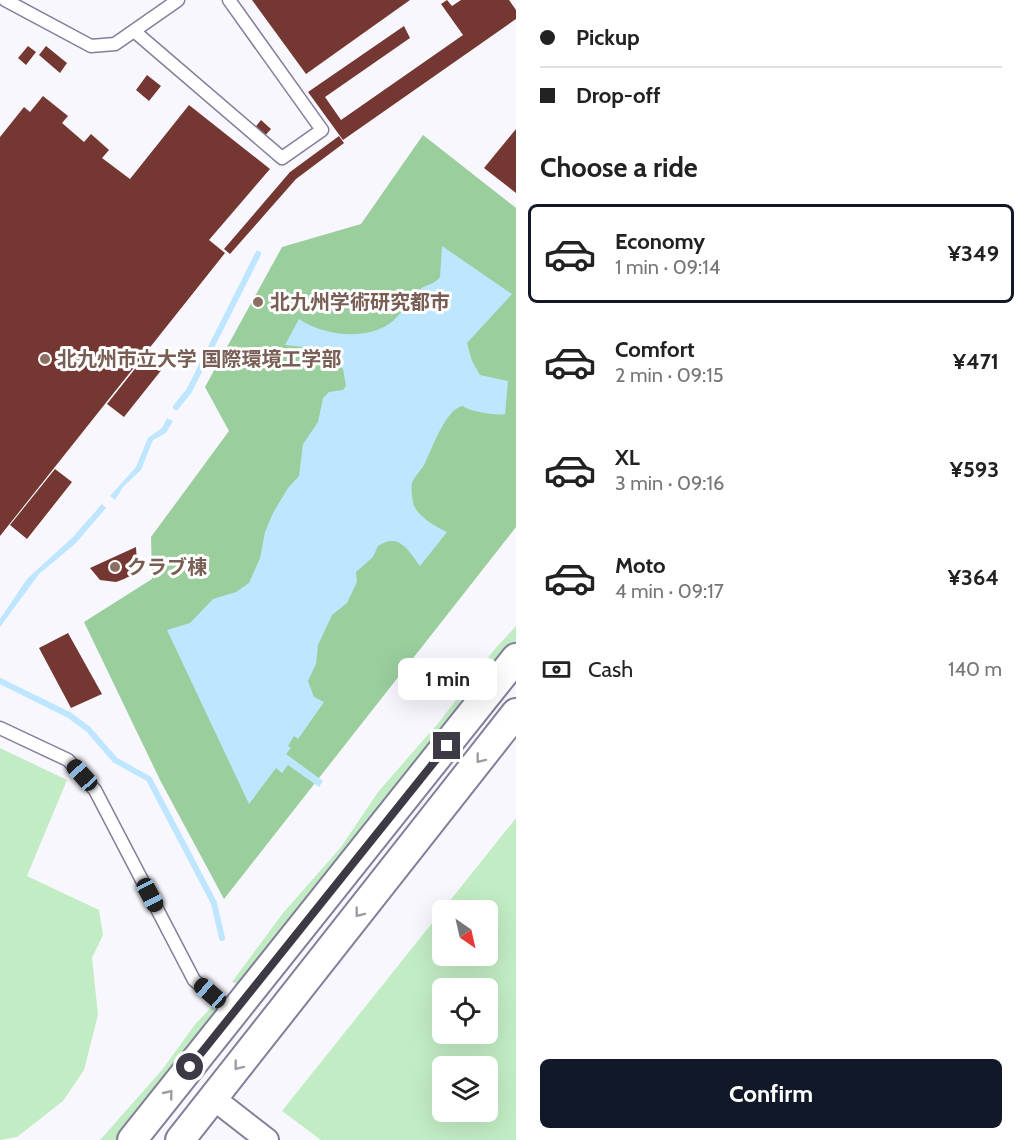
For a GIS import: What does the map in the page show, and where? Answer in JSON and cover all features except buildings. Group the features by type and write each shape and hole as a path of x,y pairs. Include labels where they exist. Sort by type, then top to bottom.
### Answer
{"street":[{"path":"132,1140 516,657"},
{"path":"180,1140 516,713"},
{"path":"213,1098 267,1140"}],"lane":[{"path":"5,0 91,46 115,44 178,0"},
{"path":"134,31 282,158 322,130 229,0"},
{"path":"0,728 68,760 95,790 194,980 233,1013"}],"green space":[{"path":"423,135 516,208 516,527 224,899 160,780 84,622 152,579 151,537 229,431 205,387 282,247 361,224"},
{"path":"516,626 516,643 300,913 239,984 232,982 283,913 341,847 378,792 440,721 494,650"},
{"path":"0,748 67,780 27,876 99,910 103,935 92,958 98,1015 84,1070 63,1101 17,1137 0,1140"},
{"path":"516,818 516,1140 321,1140 282,1111 432,924 432,966 498,966 498,900 451,900"},
{"path":"221,998 224,1008 119,1140 100,1140 162,1070 196,1023"}],"water":[{"path":"442,246 512,294 467,343 472,361 480,375 508,381 505,414 483,413 463,406 451,414 440,430 424,466 412,483 415,507 432,524 447,532 420,566 407,549 397,542 385,542 378,546 373,557 356,572 357,582 347,603 332,615 318,645 316,664 308,681 314,697 324,702 298,739 294,736 288,746 291,748 286,754 323,781 319,787 288,765 282,773 276,768 249,804 167,630 190,623 213,599 236,592 249,583 260,558 265,532 273,513 288,488 299,476 303,444 318,422 323,398 329,392 343,390 346,386 343,369 329,357 310,348 285,345 299,319 319,329 343,334 368,333 389,324 420,289 440,277"},
{"path":"167,418 173,421 166,433 153,440 141,470 123,487 115,500 110,496 136,467 148,438 162,428"},
{"path":"102,504 106,508 75,544 39,574 0,627 0,619 27,579 73,537"}],"waterway":[{"path":"176,407 189,391 258,254"},
{"path":"0,681 69,715 88,729 115,760 149,779 214,903 222,938"}],"place":[{"name":"北九州学術研究都市","path":"258,302"},
{"name":"北九州市立大学 国際環境工学部","path":"45,359"},
{"name":"クラブ棟","path":"115,567"}],"route":[{"path":"190,1067 447,746"}]}
